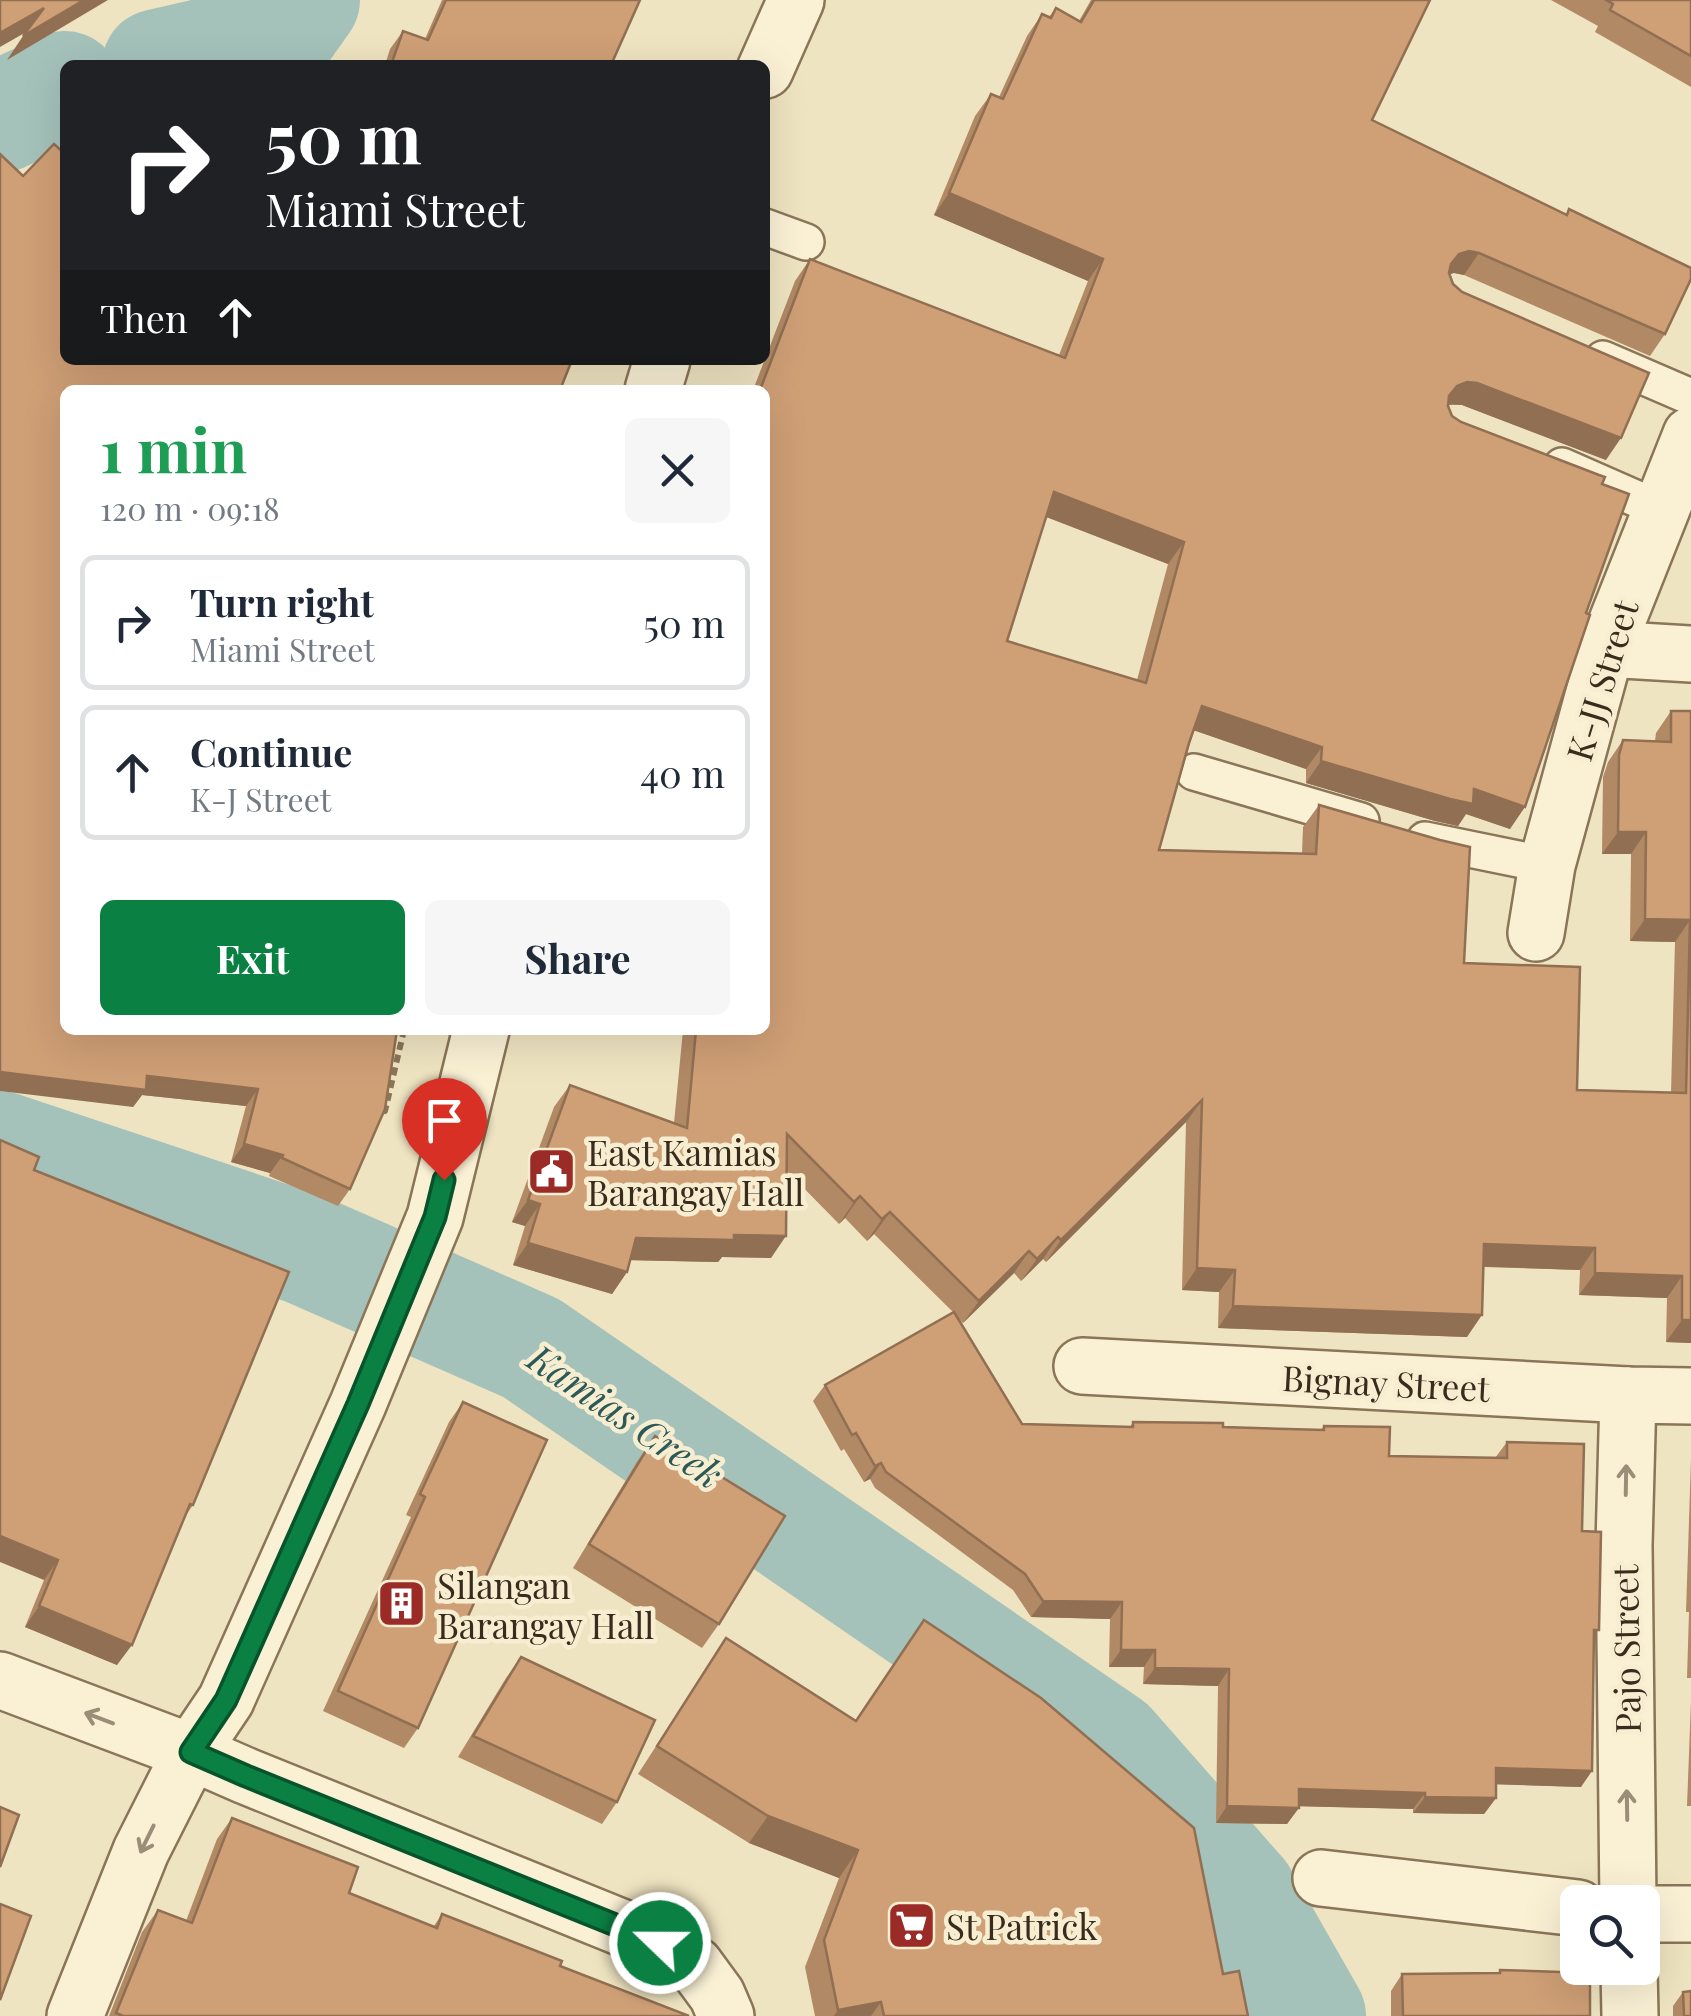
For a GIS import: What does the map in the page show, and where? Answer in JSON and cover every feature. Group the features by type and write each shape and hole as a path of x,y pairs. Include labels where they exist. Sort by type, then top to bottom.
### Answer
{"street":[{"path":"769,60 796,0"},
{"name":"K-JJ Street","path":"1536,933 1548,865 1606,648 1691,435"},
{"path":"1606,648 1691,654"},
{"path":"75,2016 141,1851 191,1752 226,1700 358,1404 435,1217 480,1035"},
{"name":"Bignay Street","path":"1082,1366 1628,1396 1691,1396"},
{"name":"Pajo Street","path":"1628,1396 1624,1545 1628,1885"},
{"path":"0,1680 191,1752 660,1943 695,1965 717,1995 726,2016"},
{"path":"1321,1878 1560,1906"},
{"path":"1660,1914 1691,1914"},
{"path":"1629,1985 1630,2016"}],"lane":[{"path":"770,228 806,242"},
{"path":"1580,349 1691,397"},
{"path":"1540,458 1662,510"},
{"path":"1194,772 1430,842 1548,865"}],"path":[{"path":"366,1106 385,1110 403,1035"}],"building":[{"path":"0,0 84,0 23,36 44,8 0,33"},
{"path":"446,0 640,0 613,60 393,60 403,31 428,40"},
{"path":"1094,0 1430,0 1372,120 1567,215 1569,209 1691,268 1691,279 1665,334 1479,253 1459,254 1451,264 1453,284 1462,292 1649,373 1621,438 1477,383 1457,386 1449,396 1452,416 1461,422 1605,477 1602,484 1629,494 1586,613 1590,615 1525,807 1474,789 1473,804 1450,799 1321,761 1322,747 1202,706 1159,850 1316,854 1319,805 1470,847 1464,963 1580,967 1577,1090 1686,1093 1690,920 1645,919 1646,832 1618,832 1619,755 1623,740 1671,742 1671,711 1691,711 1691,1320 1682,1320 1682,1276 1595,1273 1595,1248 1484,1244 1482,1315 1233,1306 1235,1270 1197,1268 1202,1100 1061,1240 1058,1237 1037,1259 1029,1251 979,1301 890,1212 882,1219 860,1196 854,1202 787,1134 786,1236 734,1235 734,1240 636,1238 627,1272 528,1243 540,1204 528,1200 570,1085 687,1128 696,1035 770,1035 770,385 762,385 810,259 1065,358 1103,259 949,193 991,94 1003,99 1042,14 1051,18 1056,8 1081,22","holes":["1054,492 1184,542 1146,683 1007,641"]},
{"path":"1606,0 1691,0 1691,56 1610,10 1613,4"},
{"path":"54,144 60,149 60,365 570,365 562,385 60,385 60,1035 396,1035 385,1109 350,1189 282,1158 283,1155 244,1144 258,1089 147,1076 146,1090 0,1072 0,154 23,176"},
{"path":"0,1140 39,1157 34,1170 289,1272 132,1645 39,1606 58,1560 0,1536"},
{"path":"954,1312 1022,1424 1133,1427 1133,1422 1223,1423 1223,1427 1324,1430 1324,1426 1390,1427 1389,1456 1507,1458 1507,1442 1584,1444 1582,1531 1601,1532 1599,1630 1594,1630 1592,1771 1496,1768 1496,1798 1299,1789 1299,1808 1227,1806 1229,1669 1155,1668 1155,1650 1121,1650 1122,1602 1043,1601 1025,1574 886,1472 881,1463 875,1466 856,1433 852,1435 825,1385"},
{"path":"463,1402 547,1440 418,1728 338,1691"},
{"path":"655,1436 785,1516 719,1624 589,1544"},
{"path":"924,1620 1041,1698 1194,1828 1223,1974 1239,1971 1248,2016 884,2016 881,2002 838,2010 824,1940 858,1850 768,1816 657,1746 726,1638 856,1721"},
{"path":"521,1657 655,1720 617,1802 473,1736"},
{"path":"0,1807 19,1815 0,1867"},
{"path":"232,1818 358,1867 349,1893 437,1928 442,1914 562,1961 560,1966 689,2016 120,2016 116,2013 158,1910 192,1923"},
{"path":"0,1904 31,1916 0,2000"},
{"path":"1560,1972 1560,1985 1590,1985 1590,2016 1403,2016 1402,1974"},
{"path":"1691,1991 1691,2016 1684,2016 1683,1992"}],"waterway":[{"name":"Kamias Creek","path":"180,60 277,38 304,0"},
{"name":"Kamias Creek","path":"0,117 60,89"},
{"name":"Kamias Creek","path":"0,1147 305,1249 531,1348 1110,1746 1241,1895 1310,2016"}],"place":[{"name":"East Kamias Barangay Hall","path":"552,1171"},
{"name":"Silangan Barangay Hall","path":"402,1604"},
{"name":"St Patrick","path":"911,1925"}],"route":[{"path":"444,1180 435,1217 358,1404 226,1700 191,1752 660,1943"}]}
